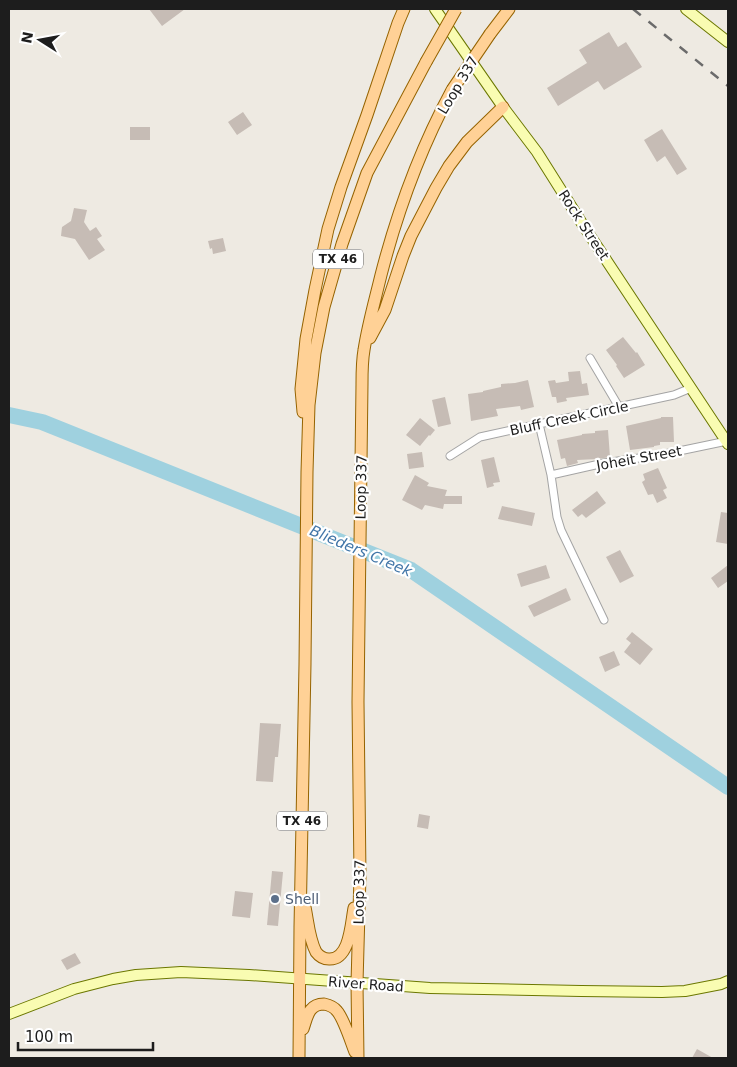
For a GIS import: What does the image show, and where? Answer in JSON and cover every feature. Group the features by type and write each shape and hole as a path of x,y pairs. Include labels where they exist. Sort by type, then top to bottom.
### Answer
{"main road":[{"path":"307,472 302,389 306,339 315,290 328,229 340,187 404,9"},
{"name":"TX 46","path":"299,1058 307,472 309,405 315,353 324,306 342,244 367,173 456,9"},
{"name":"Loop 337","path":"358,1058 357,983 360,875 358,702 364,350 374,302 392,234 423,148 452,90 509,9"},
{"path":"364,350 385,310 411,236 436,188 449,166 467,142 503,107"},
{"path":"301,885 313,946 318,954 324,958 331,959 338,957 346,946 360,875"},
{"path":"299,1044 308,1013 312,1007 319,1004 327,1005 337,1011 358,1058"}],"street":[{"name":"Rock Street","path":"435,9 503,107 537,152 727,442"},
{"path":"686,9 728,42"},
{"path":"590,358 619,407"},
{"name":"Bluff Creek Circle","path":"450,456 480,438 674,395 691,388"},
{"path":"539,424 561,530 604,620"},
{"name":"Joheit Street","path":"551,475 727,442"},
{"name":"River Road","path":"9,1014 74,989 113,979 136,975 181,972 430,988 662,992 685,991 728,982"}],"building":[{"path":"149,9 185,9 162,26"},
{"path":"609,32 618,47 626,42 642,67 604,90 598,81 558,106 547,88 587,63 579,50"},
{"path":"243,112 252,125 237,135 228,122"},
{"path":"130,127 150,127 150,140 130,140"},
{"path":"662,129 687,169 677,175 665,156 657,162 644,140"},
{"path":"74,208 87,210 84,222 90,231 96,227 102,236 97,239 105,250 89,260 75,239 61,236 62,227 71,221"},
{"path":"223,238 226,251 213,254 208,241"},
{"path":"623,337 637,352 645,365 624,378 606,350"},
{"path":"580,371 582,384 587,383 589,395 566,398 567,401 557,403 556,397 552,397 548,381 555,380 556,383 569,381 568,372"},
{"path":"528,380 534,407 521,410 520,406 496,409 498,416 471,421 468,394 501,387 501,384"},
{"path":"445,397 451,424 438,427 432,400"},
{"path":"661,417 673,417 674,442 660,442 660,445 654,447 630,450 626,426"},
{"path":"420,418 435,430 420,446 406,435"},
{"path":"608,430 610,457 577,460 578,463 567,466 565,458 561,459 557,440 595,433 595,431"},
{"path":"422,452 424,467 409,469 407,454"},
{"path":"494,457 500,482 493,483 494,486 487,488 481,460"},
{"path":"658,468 667,488 663,490 667,498 657,503 653,494 648,495 642,482 645,480 643,474"},
{"path":"415,475 429,483 427,486 447,490 445,496 462,496 462,504 444,504 443,509 425,505 422,510 402,500"},
{"path":"597,491 606,503 586,518 582,514 578,517 572,510"},
{"path":"502,506 535,513 532,526 498,519"},
{"path":"721,512 728,513 728,544 716,542"},
{"path":"620,550 634,576 620,583 606,557"},
{"path":"546,565 550,578 521,587 517,574"},
{"path":"728,565 728,581 718,588 711,578"},
{"path":"566,588 571,600 534,617 528,606"},
{"path":"632,632 653,649 640,665 624,652 631,643 626,639"},
{"path":"614,651 620,665 605,672 599,657"},
{"path":"260,723 281,724 278,757 275,757 273,782 256,781"},
{"path":"419,814 430,816 428,829 417,827"},
{"name":"Shell","path":"272,871 283,872 278,926 267,925"},
{"path":"235,891 253,893 250,918 232,916"},
{"path":"75,953 81,963 67,970 61,960"},
{"path":"697,1049 713,1058 692,1058"}],"waterway":[{"name":"Blieders Creek","path":"9,415 42,422 411,570 728,787"}],"railway":[{"path":"633,9 728,86"}],"place":[{"name":"Shell","path":"275,899"}]}
